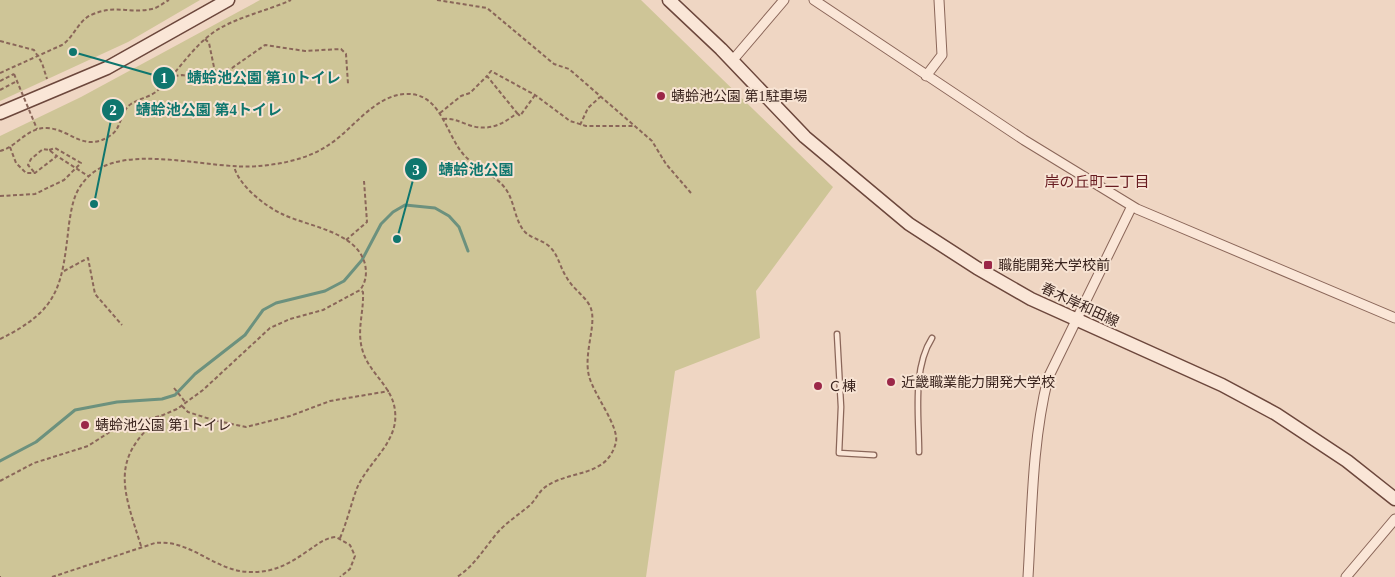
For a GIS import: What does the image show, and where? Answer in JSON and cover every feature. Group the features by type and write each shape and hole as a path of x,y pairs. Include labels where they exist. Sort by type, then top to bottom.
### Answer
{"main road":[{"path":"0,113 107,68 228,0"},
{"name":"春木岸和田線","path":"669,0 805,136 902,218 1008,287 1076,320 1222,385 1276,414 1346,461 1395,499"}],"street":[{"path":"732,61 784,0"},
{"path":"814,0 1024,140 1132,206 1395,318"},
{"path":"926,76 942,55 939,0"},
{"path":"1028,577 1033,498 1043,398 1054,362 1132,206"},
{"path":"1346,577 1395,519"}],"lane":[{"path":"837,334 841,407 838,454 874,455"},
{"path":"919,452 919,382 926,347 932,338"}],"path":[{"path":"0,73 26,60 38,57 70,40 79,26 90,15 116,8 154,9 169,0"},
{"path":"0,151 10,147 37,129 49,128 83,142 102,140 116,131 129,105 157,92 168,77 206,39 222,27 292,0"},
{"path":"437,0 487,8 554,64 569,69 652,141 666,164 692,193"},
{"path":"206,39 209,43 215,72"},
{"path":"0,41 34,50 47,79"},
{"path":"168,77 182,75 193,77 240,64 265,45 305,51 336,47 346,54 348,84"},
{"path":"440,113 460,96 470,93 491,71 535,95 562,117 580,124 635,126"},
{"path":"0,81 14,74 37,129"},
{"path":"487,76 520,116 535,95"},
{"path":"0,90 17,81"},
{"path":"0,338 23,326 44,308 57,290 63,271 71,205 79,187 88,176 101,167 110,164 158,159 234,166 259,166 291,161 310,155 334,142 374,106 392,96 412,94 428,100 440,113 460,151 476,166 495,177 507,190 524,231 552,248 565,276 588,303 593,315 587,349 588,371 598,399 612,421 616,435 611,453 600,466 545,487 528,507 501,528 475,562 457,577"},
{"path":"580,124 588,108 600,96"},
{"path":"443,119 451,118 478,128 486,128 501,124 517,112"},
{"path":"10,147 16,163 26,173 35,173 57,156"},
{"path":"0,196 35,194 64,180 82,163 55,148 49,150"},
{"path":"35,173 28,165 30,159 43,149 49,150 88,176"},
{"path":"0,481 34,462 88,446 116,428 163,415 182,406 270,328 290,319 322,310 360,290 366,276 364,263 362,256 346,240 281,214 270,207 244,183 234,166"},
{"path":"346,240 367,222 364,181"},
{"path":"63,271 70,270 88,258 94,294 122,325"},
{"path":"340,538 361,480 392,433 396,413 388,391 363,352 359,328 363,292 360,290"},
{"path":"174,388 186,403"},
{"path":"182,406 188,412 213,420 246,426 290,416 330,401 388,391"},
{"path":"141,547 124,490 125,469 137,441 163,415"},
{"path":"52,577 141,547 166,542 196,551 226,568 238,571 262,572 287,565 323,540 340,538 350,545 355,556 350,569 340,577"}],"shaded area":[{"path":"0,0 200,0 128,42 0,101"},
{"path":"260,0 641,0 833,187 756,291 760,338 675,371 646,577 0,577 0,136 81,97"}],"waterway":[{"path":"0,461 36,442 75,410 117,402 162,399 175,395 195,374 245,335 263,310 276,303 325,291 344,281 362,260 381,224 393,212 405,205 435,208 449,216 459,227 468,251"}],"place":[{"name":"蜻蛉池公園 第10トイレ","path":"73,52"},
{"name":"蜻蛉池公園 第1駐車場","path":"661,96"},
{"name":"蜻蛉池公園 第4トイレ","path":"94,204"},
{"name":"蜻蛉池公園","path":"397,239"},
{"name":"職能開発大学校前","path":"988,265"},
{"name":"近畿職業能力開発大学校","path":"891,382"},
{"name":"Ｃ棟","path":"818,386"},
{"name":"蜻蛉池公園 第1トイレ","path":"85,425"}],"district":[{"name":"岸の丘町二丁目","path":"1097,182"}]}
